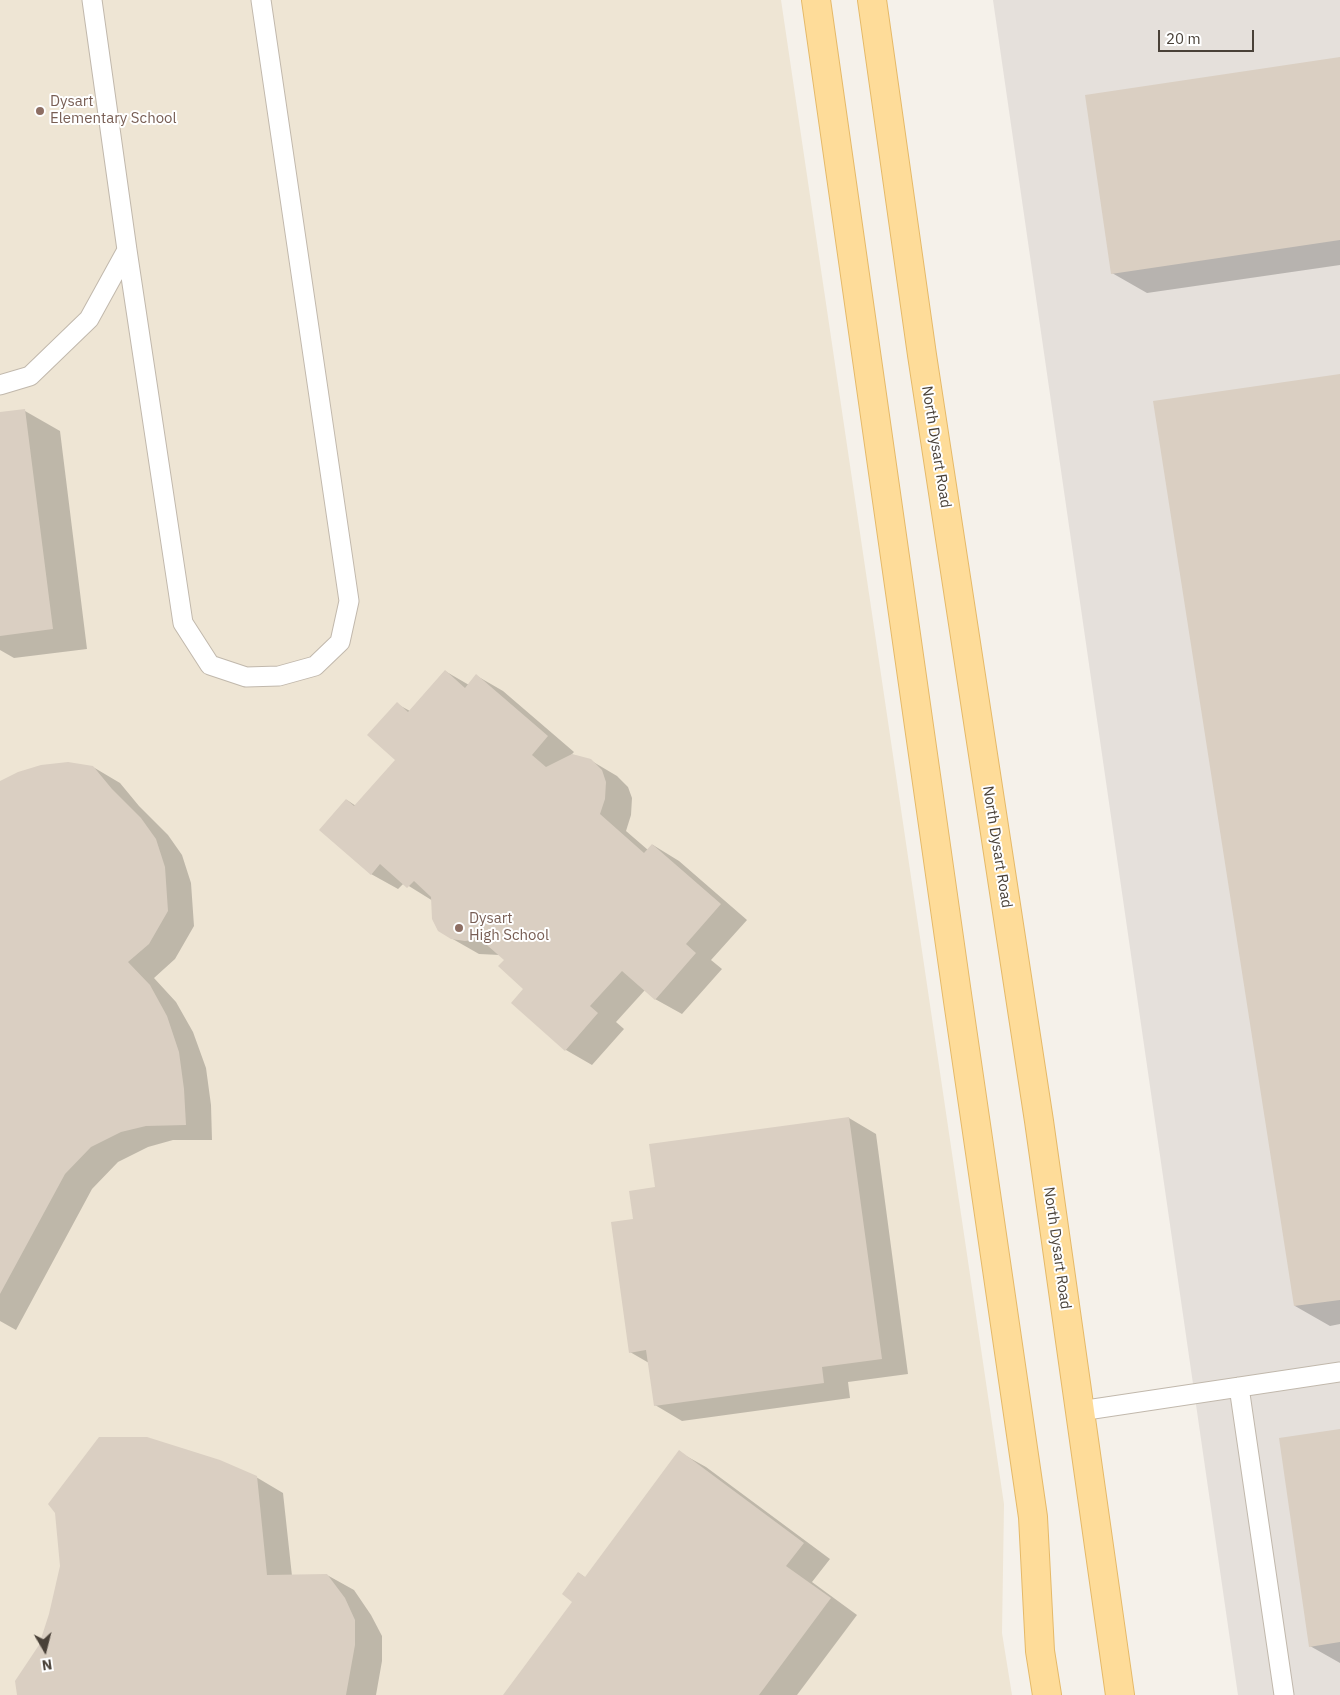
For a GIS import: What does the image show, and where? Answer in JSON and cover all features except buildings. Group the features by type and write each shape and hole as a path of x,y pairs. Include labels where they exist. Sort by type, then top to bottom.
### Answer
{"main road":[{"path":"816,0 1033,1517 1040,1651 1047,1695"},
{"name":"North Dysart Road","path":"872,0 922,355 1039,1121 1118,1693"}],"lane":[{"path":"92,0 127,250 183,623 210,665 246,677 279,676 315,666 340,642 349,601 261,0"},
{"path":"0,385 30,376 89,318 127,250"},
{"path":"1080,1411 1340,1372"},
{"path":"1239,1387 1284,1695"}],"shaded area":[{"name":"Dysart High School","path":"0,0 781,0 1004,1504 1002,1633 1012,1695 0,1695"},
{"path":"993,0 1340,0 1340,1695 1238,1695"}],"place":[{"name":"Dysart Elementary School","path":"40,111"},
{"name":"Dysart High School","path":"459,928"}]}
